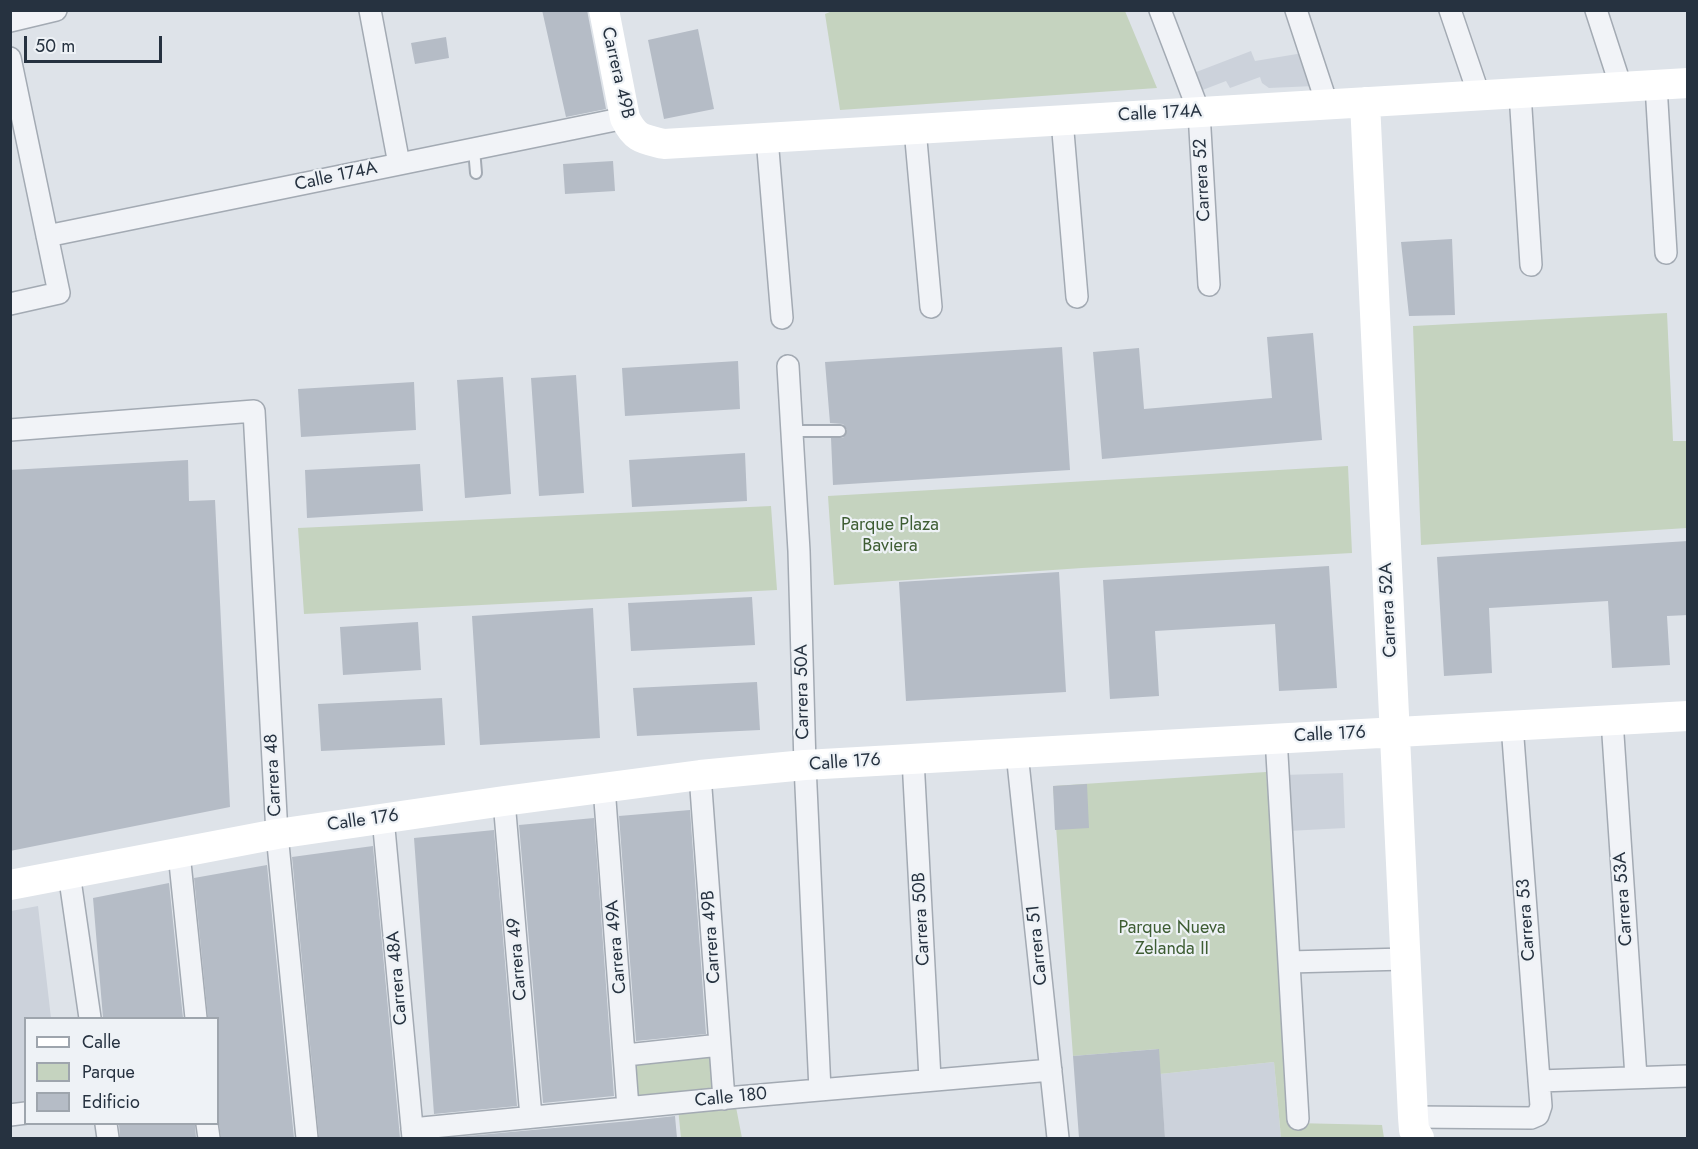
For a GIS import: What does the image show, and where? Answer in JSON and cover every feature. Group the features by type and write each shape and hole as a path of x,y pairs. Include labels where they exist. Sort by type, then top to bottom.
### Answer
{"street":[{"path":"10,21 56,10"},
{"path":"370,10 399,164"},
{"name":"Carrera 49B","path":"604,10 630,126"},
{"name":"Carrera 52","path":"1160,10 1199,112 1209,285"},
{"path":"1296,10 1327,104"},
{"path":"1450,10 1479,96"},
{"path":"1596,10 1621,87"},
{"path":"10,58 59,293 10,303"},
{"name":"Calle 174A","path":"47,236 474,149 630,126 640,138 664,144 1688,83"},
{"path":"1656,85 1666,253"},
{"path":"1520,93 1531,264"},
{"name":"Carrera 52A","path":"1365,102 1405,959 1416,1128"},
{"path":"1062,120 1077,297"},
{"path":"915,129 932,307"},
{"path":"767,138 782,318"},
{"name":"Carrera 50A","path":"788,366 800,562 805,765 820,1090"},
{"name":"Carrera 48","path":"10,430 254,411 277,834 307,1138"},
{"name":"Calle 176","path":"10,885 277,834 700,775 805,765 1276,737 1688,716"},
{"name":"Carrera 53A","path":"1612,720 1636,1077"},
{"name":"Carrera 53","path":"1416,1128 1531,1118 1538,1115 1541,1106 1512,725"},
{"path":"1276,737 1298,1119"},
{"name":"Carrera 51","path":"1017,753 1058,1138"},
{"name":"Carrera 50B","path":"913,759 930,1079"},
{"name":"Carrera 49B","path":"700,775 724,1099"},
{"name":"Carrera 49A","path":"604,787 626,1055 628,1108"},
{"name":"Carrera 49","path":"504,801 531,1117"},
{"name":"Carrera 48A","path":"383,818 413,1134"},
{"path":"179,853 196,1017"},
{"path":"69,873 90,1017"},
{"path":"1289,962 1405,959"},
{"path":"626,1055 720,1045"},
{"name":"Calle 180","path":"413,1134 531,1117 930,1079 1051,1070"},
{"path":"1539,1081 1688,1076"}],"lane":[{"path":"474,149 476,173"},
{"path":"792,431 840,430"}],"shaded area":[{"path":"1251,51 1255,61 1303,53 1314,86 1269,88 1262,83 1260,77 1230,88 1226,81 1200,91 1191,74"},
{"path":"1343,773 1345,828 1288,831 1284,775"},
{"path":"38,906 51,1017 24,1017 24,1103 11,1106 11,911"},
{"path":"1274,1062 1281,1138 1165,1138 1160,1074"}],"green space":[{"path":"835,10 1125,11 1157,88 840,110 825,14"},
{"path":"1667,313 1673,441 1687,441 1687,528 1421,545 1413,326"},
{"name":"Parque Plaza Baviera","path":"1348,466 1352,553 834,585 828,496"},
{"path":"771,506 777,590 304,614 298,528"},
{"name":"Parque Nueva Zelanda II","path":"1266,772 1294,1123 1382,1125 1384,1138 1281,1138 1274,1062 1160,1074 1158,1049 1073,1056 1053,786"},
{"path":"717,1053 719,1094 637,1103 633,1061"},
{"path":"735,1102 742,1138 681,1138 678,1108"}],"building":[{"path":"542,10 587,10 606,109 566,117"},
{"path":"698,29 714,109 664,119 648,40"},
{"path":"446,37 449,58 415,64 411,43"},
{"path":"613,161 615,191 565,194 563,164"},
{"path":"1452,239 1455,315 1409,316 1401,242"},
{"path":"1313,333 1322,440 1102,459 1093,352 1139,348 1144,409 1272,398 1267,337"},
{"path":"1062,347 1070,470 833,485 831,438 843,438 847,430 843,424 830,423 825,362"},
{"path":"738,361 740,409 625,416 622,368"},
{"path":"576,375 584,493 539,496 531,378"},
{"path":"503,377 511,494 465,498 457,380"},
{"path":"414,382 416,430 301,437 298,389"},
{"path":"745,453 747,501 632,507 629,460"},
{"path":"188,460 189,501 215,500 230,807 10,851 10,470"},
{"path":"420,464 423,511 307,518 305,470"},
{"path":"1688,541 1688,615 1667,616 1670,665 1612,668 1608,601 1489,608 1492,673 1444,676 1437,557"},
{"path":"1329,566 1337,688 1279,691 1275,624 1155,631 1159,696 1110,699 1103,580"},
{"path":"1059,572 1066,692 906,701 899,582"},
{"path":"752,597 755,645 631,651 628,603"},
{"path":"593,608 600,738 480,745 472,616"},
{"path":"418,622 421,670 343,675 340,627"},
{"path":"757,682 760,730 637,736 633,688"},
{"path":"442,698 445,745 321,751 318,704"},
{"path":"1087,784 1089,828 1055,830 1053,786"},
{"path":"690,810 706,1034 636,1041 619,816"},
{"path":"594,818 614,1096 543,1103 519,825"},
{"path":"494,830 517,1106 434,1114 414,838"},
{"path":"373,846 400,1138 319,1138 292,857"},
{"path":"267,865 294,1138 221,1138 219,1017 208,1017 194,878"},
{"path":"169,883 183,1017 103,1017 93,898"},
{"path":"1159,1049 1165,1138 1079,1138 1073,1056"},
{"path":"675,1116 677,1138 446,1138 630,1121"},
{"path":"119,1125 195,1125 196,1138 120,1138"}]}
